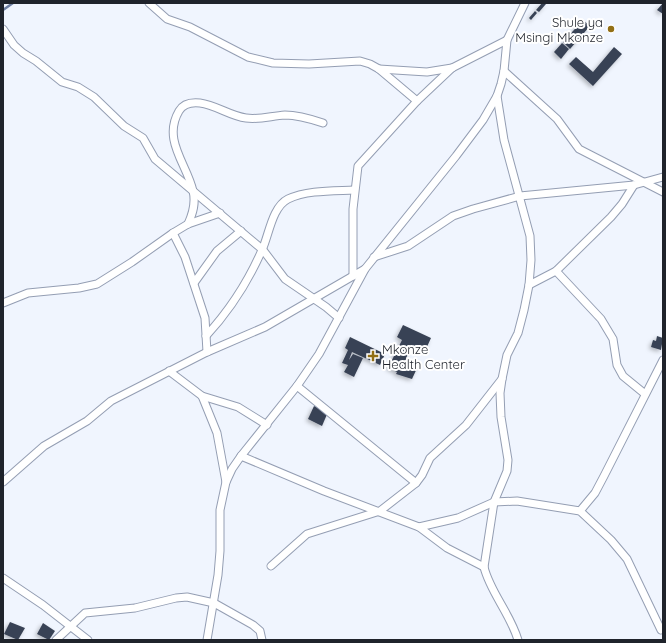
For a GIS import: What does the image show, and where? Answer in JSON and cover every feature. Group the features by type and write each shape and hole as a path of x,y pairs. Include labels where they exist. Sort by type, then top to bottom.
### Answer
{"street":[{"path":"149,3 167,19 190,27 248,57 273,63 310,64 360,61 379,69 417,101"},
{"path":"207,640 214,603 220,551 220,510 226,482 241,456 297,386 319,354 365,268 456,156 483,120 497,96 504,71 507,40 525,3"},
{"path":"3,29 14,45 36,60 62,82 78,87 94,97 124,126 143,138 155,159 262,250 285,279 339,318"},
{"path":"353,276 354,190 358,166 417,101 452,68 507,40"},
{"path":"379,69 427,72 452,68"},
{"path":"504,71 558,119 579,149 663,192"},
{"path":"497,96 504,140 530,236 529,285 518,333 507,355 502,379 500,393 501,417 508,460 507,471 494,502 484,567 487,578 508,613 518,640"},
{"path":"188,224 195,203 193,191 179,160 174,144 173,129 176,116 182,107 188,103 200,103 244,118 259,119 293,116 323,123"},
{"path":"374,257 408,246 453,216 520,196 634,185 663,177"},
{"path":"529,285 556,271 611,217 622,204 634,185"},
{"path":"206,336 237,298 262,250 276,213 287,200 319,192 354,190"},
{"path":"3,303 28,293 79,288 97,284 132,262 172,233 188,224 220,213"},
{"path":"194,283 218,252 241,231"},
{"path":"172,233 184,257 205,318 207,352"},
{"path":"3,482 44,446 87,421 112,401 207,352 265,327 365,268"},
{"path":"556,271 601,319 613,339 617,365 623,376 645,394"},
{"path":"580,511 595,493 627,434 645,394 663,360"},
{"path":"169,371 202,396 238,407 267,425"},
{"path":"270,566 307,534 380,512 416,483 422,475 430,458 466,425 502,379"},
{"path":"297,386 416,483"},
{"path":"202,396 217,433 226,482"},
{"path":"241,456 324,492 419,527 447,548 484,567"},
{"path":"419,527 458,518 494,502 517,501 580,511 611,540 627,559 661,630"},
{"path":"3,578 71,626 88,640"},
{"path":"56,640 80,616 91,611 135,608 176,598 199,599 214,603 253,625 260,631 262,640"}],"building":[{"path":"542,3 546,4 539,12 536,10"},
{"path":"663,3 663,14 657,10"},
{"path":"535,11 537,13 531,20 529,18"},
{"path":"583,20 590,26 570,49 563,42"},
{"path":"562,43 569,49 561,59 554,52"},
{"path":"614,47 622,54 593,86 569,64 576,57 593,72"},
{"path":"403,325 431,338 426,349 422,347 421,350 413,345 406,358 419,364 412,379 396,374 397,372 388,368 402,340 397,337"},
{"path":"657,336 663,338 661,350 651,347 653,340 656,341"},
{"name":"Mkonze Health Center","path":"350,337 385,354 380,365 352,352 349,360 353,354 363,358 354,377 344,372 348,365 342,363 348,350 345,348"},
{"path":"314,406 328,412 322,426 308,419"},
{"path":"10,622 25,628 18,640 4,634"},
{"path":"43,623 55,631 49,640 37,634"}],"waterway":[{"path":"3,10 13,3"}],"place":[{"name":"Shule ya Msingi Mkonze","path":"611,29"},
{"name":"Mkonze Health Center","path":"373,356"}]}
